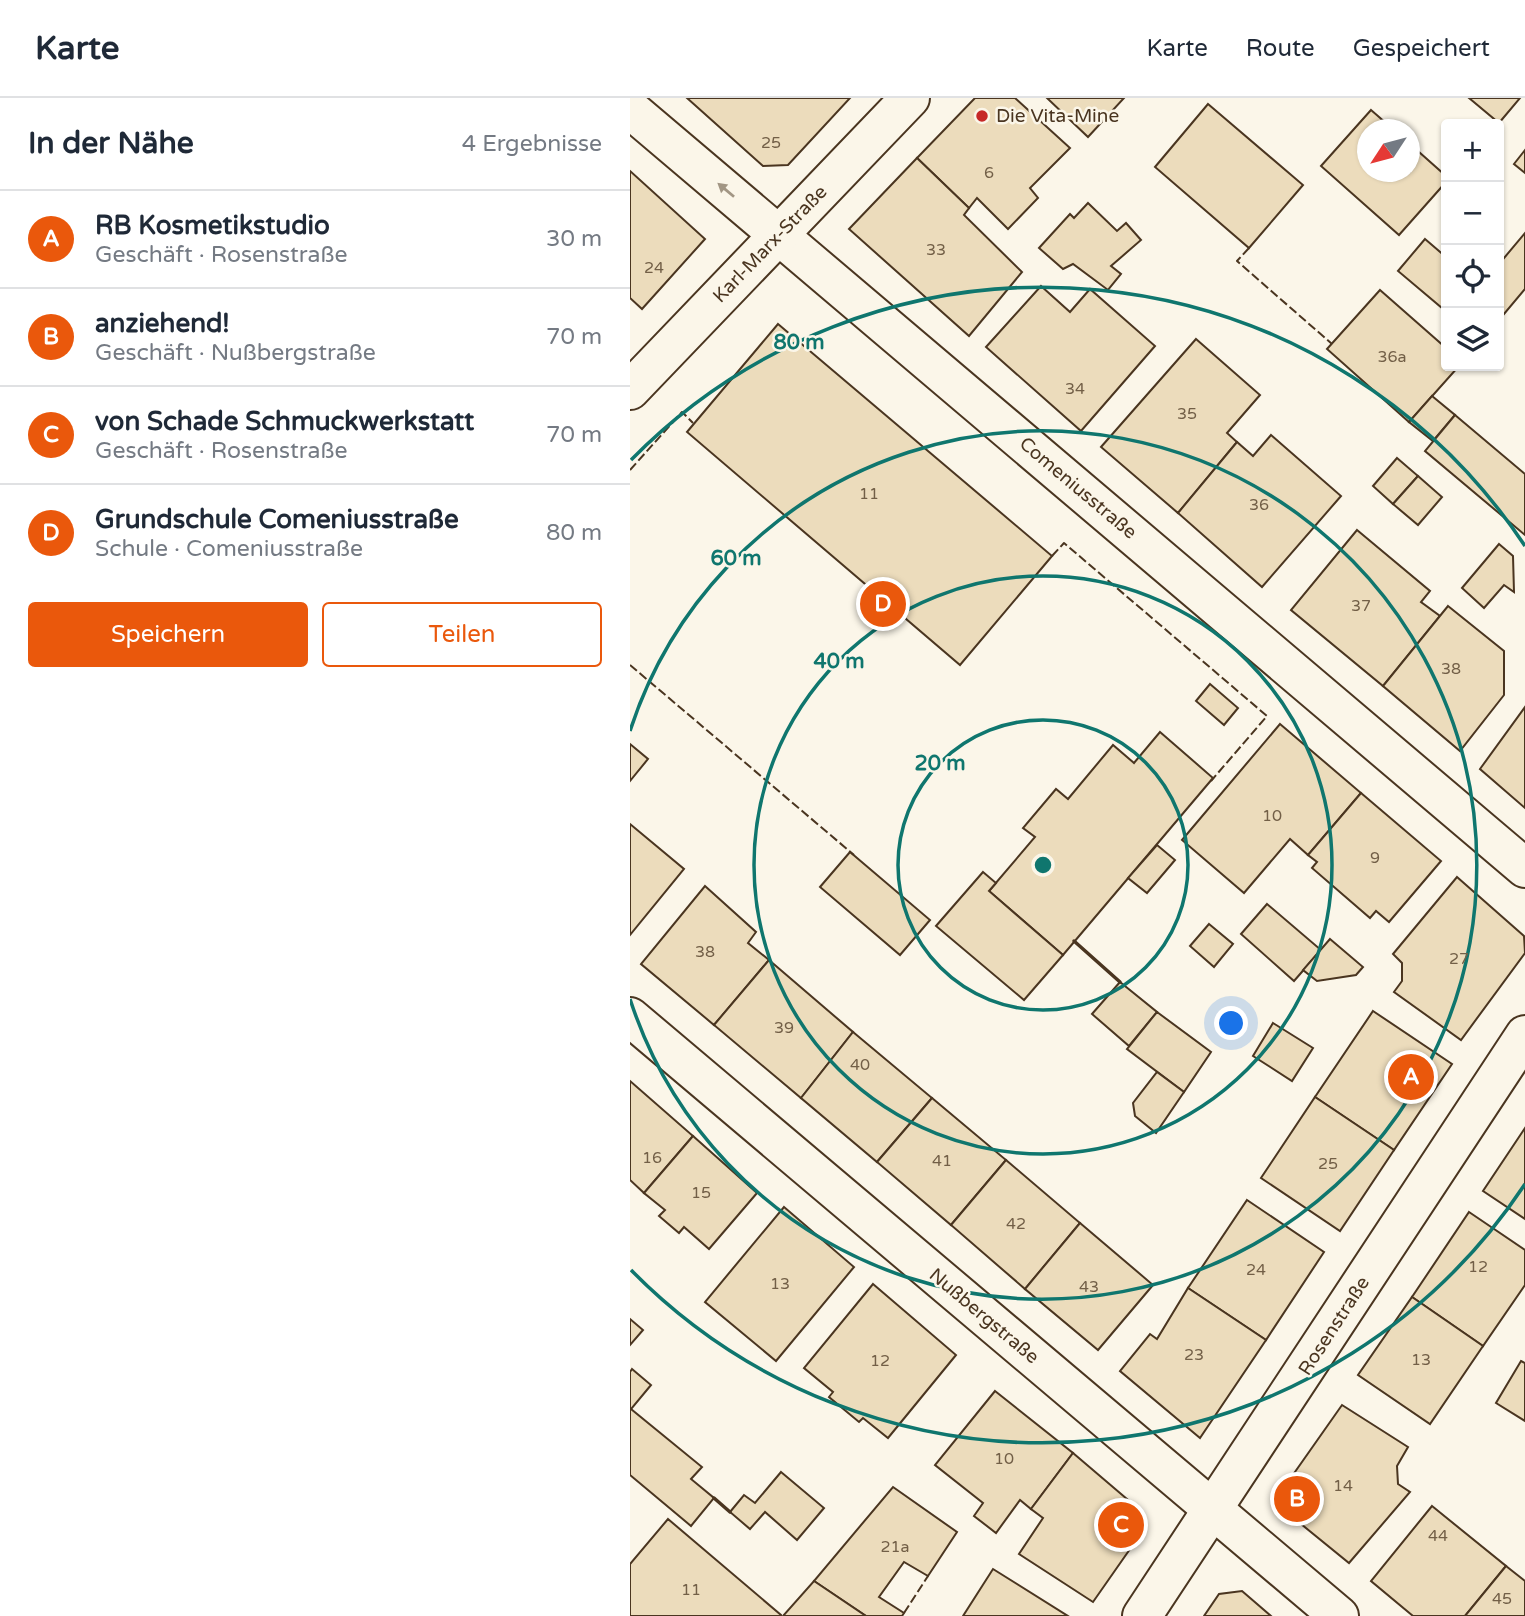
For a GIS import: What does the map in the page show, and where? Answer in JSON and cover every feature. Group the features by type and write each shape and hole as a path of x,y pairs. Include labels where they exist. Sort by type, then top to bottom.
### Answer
{"street":[{"name":"Karl-Marx-Straße","path":"630,390 910,98"},
{"name":"Comeniusstraße","path":"630,109 1525,868"},
{"name":"Nußbergstraße","path":"630,1017 1339,1616"},
{"name":"Rosenstraße","path":"1143,1616 1525,1035"}],"building":[{"path":"687,98 850,98 788,165 763,166"},
{"path":"975,98 1015,98 1070,148 1030,188 1038,198 1008,229 977,198 969,208 917,158"},
{"path":"1047,98 1124,98 1088,137"},
{"path":"1469,98 1520,98 1502,119 1494,119"},
{"path":"1208,104 1303,185 1249,248 1155,167"},
{"path":"1371,110 1381,119 1363,119"},
{"path":"1357,126 1357,182 1420,182 1420,153 1441,172 1441,188 1399,235 1321,166"},
{"path":"1525,150 1525,173 1514,164"},
{"path":"917,158 969,208 964,215 1022,272 969,336 849,229"},
{"path":"630,171 705,239 642,309 630,298"},
{"path":"1088,203 1117,231 1126,223 1141,240 1111,266 1121,274 1108,290 1073,264 1063,269 1039,248 1070,214 1074,218"},
{"path":"1525,233 1525,289 1504,314 1504,308 1504,258"},
{"path":"1425,239 1441,253 1441,307 1398,271"},
{"path":"1041,286 1070,312 1090,289 1155,346 1081,431 986,347"},
{"path":"1380,290 1441,344 1441,371 1455,371 1409,422 1327,349"},
{"path":"778,324 1052,556 960,665 687,432"},
{"path":"1196,339 1260,395 1227,433 1237,442 1178,513 1101,447"},
{"path":"1432,396 1455,415 1433,441 1409,422"},
{"path":"1455,415 1525,474 1525,535 1425,451"},
{"path":"1271,435 1341,496 1262,587 1178,513 1237,442 1253,456"},
{"path":"1397,458 1418,476 1393,504 1373,486"},
{"path":"1418,476 1442,497 1418,525 1393,504"},
{"path":"1357,530 1430,591 1421,602 1440,616 1383,686 1291,610"},
{"path":"1499,544 1513,556 1514,592 1504,585 1484,608 1462,588"},
{"path":"1448,606 1504,651 1504,695 1460,751 1383,686"},
{"path":"1210,684 1238,708 1224,725 1196,701"},
{"path":"1525,707 1525,808 1480,769"},
{"path":"1280,724 1361,793 1308,855 1290,839 1244,893 1182,840"},
{"path":"1160,732 1213,778 1063,955 989,891 1035,837 1023,828 1056,789 1068,799 1113,745 1134,763"},
{"path":"630,744 648,759 630,781"},
{"path":"1361,793 1441,861 1389,922 1376,911 1370,918 1312,868 1317,862 1308,855"},
{"path":"630,824 684,869 630,935"},
{"path":"1157,845 1175,860 1147,893 1128,878"},
{"path":"850,852 930,920 900,955 820,887"},
{"path":"983,872 996,883 989,891 1063,955 1024,1000 936,926"},
{"path":"1457,877 1524,936 1525,953 1461,1040 1394,992 1402,981 1402,963 1393,954"},
{"path":"705,886 756,932 748,943 769,960 714,1025 641,964"},
{"path":"1267,904 1321,950 1294,981 1241,934"},
{"path":"1209,924 1233,944 1214,967 1190,946"},
{"path":"1330,939 1363,967 1356,975 1317,981 1303,970"},
{"path":"769,960 853,1032 801,1098 714,1025"},
{"path":"1120,982 1157,1012 1129,1046 1092,1014"},
{"path":"1373,1011 1452,1064 1394,1150 1315,1097"},
{"path":"1157,1012 1211,1052 1184,1092 1127,1049"},
{"path":"1273,1023 1313,1048 1292,1081 1253,1056"},
{"path":"853,1032 932,1098 877,1162 801,1098"},
{"path":"1157,1072 1184,1092 1156,1133 1135,1116 1133,1103"},
{"path":"630,1081 693,1136 644,1193 630,1180"},
{"path":"1315,1097 1394,1150 1340,1231 1261,1178"},
{"path":"932,1098 1006,1160 951,1225 877,1162"},
{"path":"1525,1128 1525,1219 1483,1191"},
{"path":"693,1136 757,1193 709,1249 684,1227 679,1233 659,1216 665,1210 644,1193"},
{"path":"1006,1160 1080,1223 1025,1289 951,1225"},
{"path":"1247,1200 1324,1252 1266,1340 1188,1288"},
{"path":"784,1207 854,1267 776,1361 705,1302"},
{"path":"1469,1212 1525,1250 1525,1285 1483,1346 1412,1297"},
{"path":"1080,1223 1153,1285 1098,1350 1025,1289"},
{"path":"873,1284 956,1355 888,1438 863,1418 859,1422 829,1397 833,1392 804,1368"},
{"path":"1188,1288 1266,1340 1200,1438 1120,1371 1150,1334 1157,1339"},
{"path":"1412,1297 1483,1346 1430,1424 1358,1375"},
{"path":"630,1319 643,1330 630,1345"},
{"path":"1521,1361 1525,1363 1525,1421 1496,1403"},
{"path":"632,1369 651,1385 631,1409 702,1467 691,1479 714,1498 691,1526 630,1475 630,1372"},
{"path":"995,1391 1073,1453 1031,1509 1020,1500 996,1533 974,1516 983,1503 935,1465"},
{"path":"1342,1405 1408,1447 1397,1466 1398,1484 1410,1492 1349,1563 1285,1511 1283,1489"},
{"path":"1073,1453 1134,1505 1137,1539 1093,1602 1019,1554 1043,1518 1031,1509"},
{"path":"781,1472 824,1508 797,1540 765,1512 750,1529 730,1512 744,1495 755,1503"},
{"path":"893,1487 957,1532 928,1576 904,1562 879,1597 904,1613 902,1616 866,1616 814,1581"},
{"path":"1432,1506 1506,1566 1465,1616 1413,1616 1371,1581"},
{"path":"668,1519 781,1616 630,1616 630,1564"},
{"path":"1506,1566 1525,1581 1525,1616 1465,1616"},
{"path":"993,1569 1068,1616 963,1616"},
{"path":"814,1581 866,1616 783,1616"},
{"path":"1242,1591 1271,1616 1204,1616 1219,1594"}],"fence":[{"path":"1249,248 1237,261 1332,344"},
{"path":"630,470 682,412 693,423"},
{"path":"1052,556 1064,543 1267,716 1211,781"},
{"path":"630,665 854,855"},
{"path":"904,1613 928,1576"}],"wall":[{"path":"1074,941 1120,982"},
{"path":"714,1498 730,1512"}],"place":[{"name":"Die Vita-Mine","path":"982,116"},
{"name":"Grundschule Comeniusstraße","path":"883,604"},
{"name":"RB Kosmetikstudio","path":"1411,1077"},
{"name":"anziehend!","path":"1297,1499"},
{"name":"von Schade Schmuckwerkstatt","path":"1121,1525"}]}
